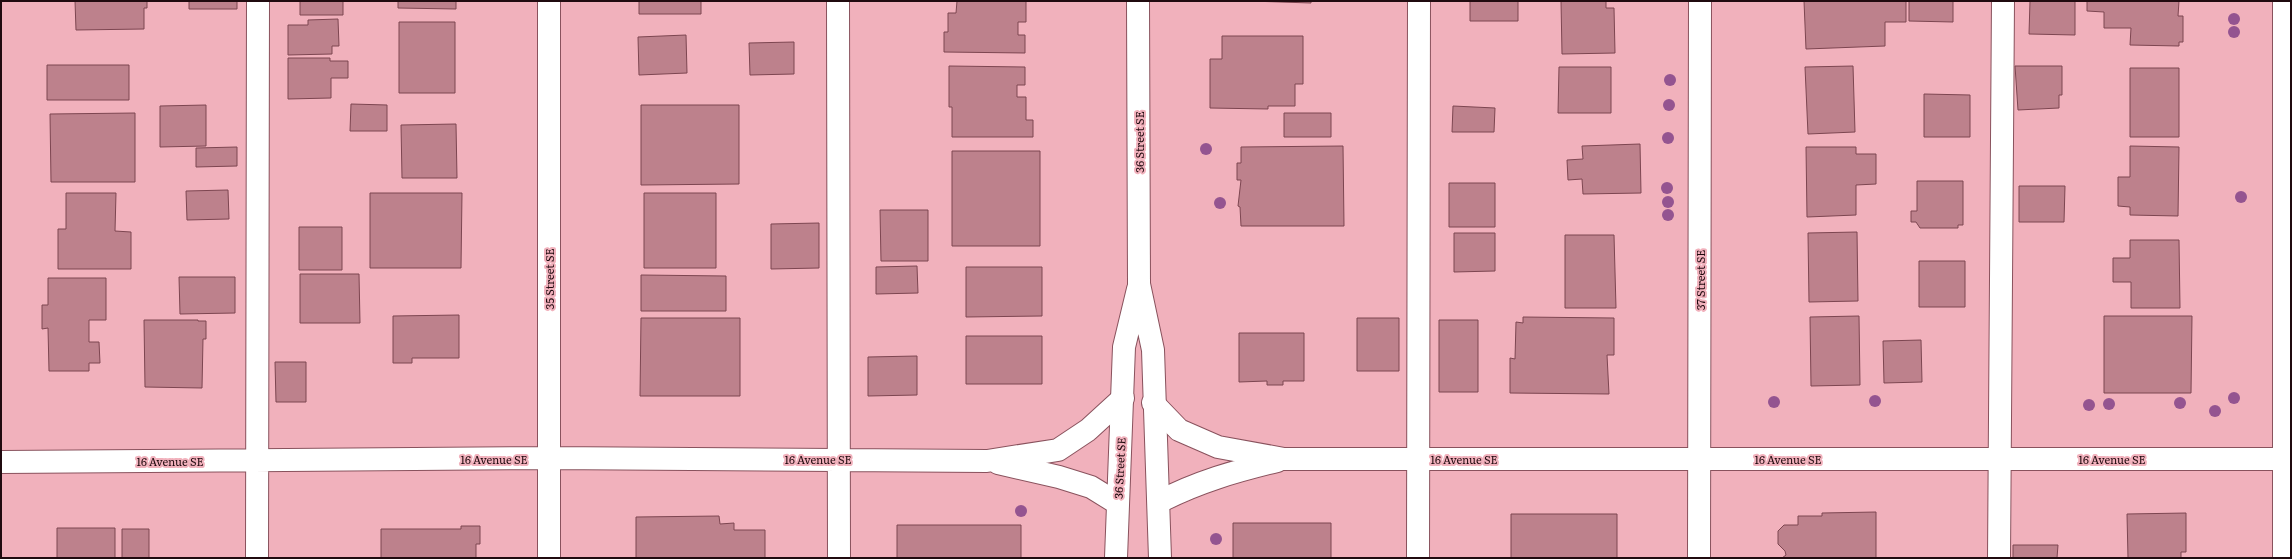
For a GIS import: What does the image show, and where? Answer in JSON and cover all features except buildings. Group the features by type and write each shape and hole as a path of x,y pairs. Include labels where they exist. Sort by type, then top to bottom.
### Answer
{"street":[{"path":"257,558 258,1"},
{"name":"35 Street SE","path":"549,1 549,558"},
{"path":"838,1 839,558"},
{"name":"36 Street SE","path":"1138,1 1139,284 1153,350 1153,403 1159,502 1160,558"},
{"path":"1418,558 1419,1"},
{"name":"37 Street SE","path":"1700,1 1700,558"},
{"path":"1999,558 2003,1"},
{"path":"2284,1 2287,460 2284,558"},
{"name":"36 Street SE","path":"1116,558 1124,347 1139,284"},
{"name":"16 Avenue SE","path":"1,462 548,458 987,461 1058,450 1088,430 1123,398"},
{"name":"16 Avenue SE","path":"1153,403 1179,430 1218,447 1284,459 2287,460"},
{"name":"16 Avenue SE","path":"1159,502 1184,489 1224,474 1284,459"},
{"name":"16 Avenue SE","path":"987,461 1059,477 1091,487 1117,503"}]}
